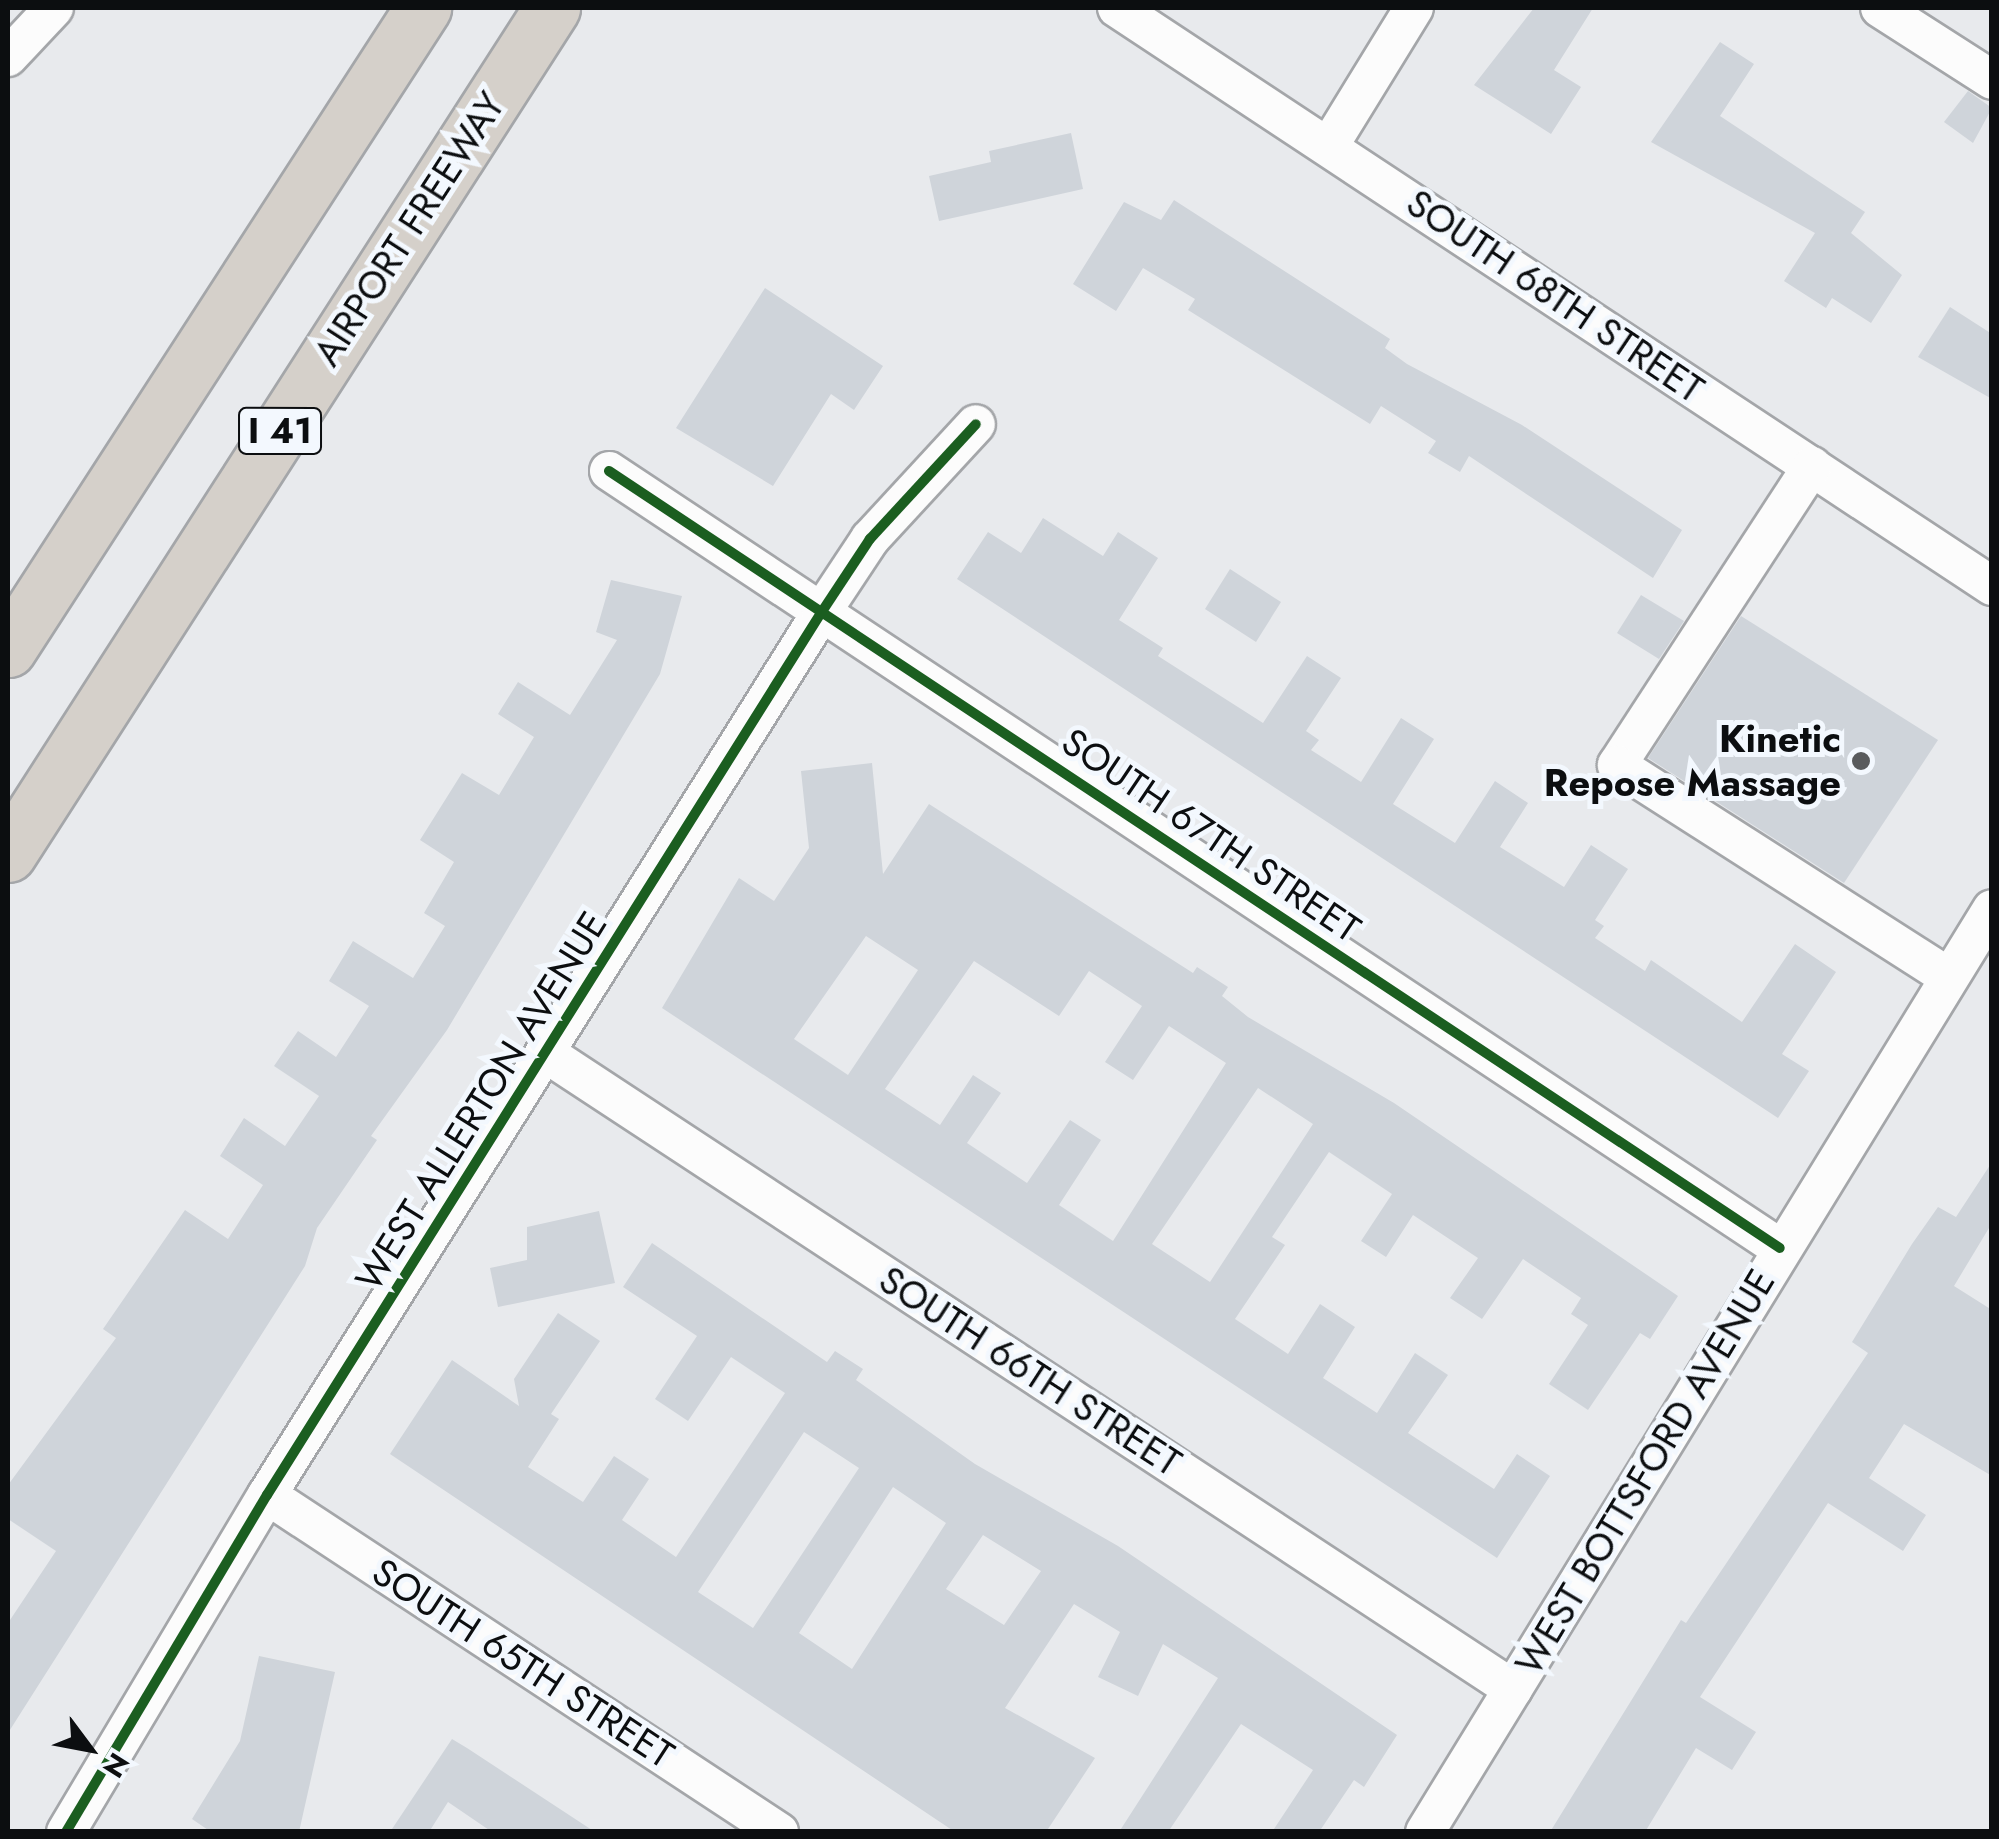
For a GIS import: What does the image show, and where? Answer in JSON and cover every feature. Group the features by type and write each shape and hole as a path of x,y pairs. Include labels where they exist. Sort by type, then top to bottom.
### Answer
{"highway":[{"path":"8,649 423,8"},
{"name":"AIRPORT FREEWAY","path":"8,854 552,8"}],"street":[{"path":"8,57 54,8"},
{"name":"SOUTH 68TH STREET","path":"1117,8 1992,586"},
{"path":"1328,146 1414,8"},
{"path":"1880,8 1992,80"},
{"name":"WEST ALLERTON AVENUE","path":"66,1832 267,1495 821,613 870,539 976,424"},
{"path":"1812,466 1617,765 1949,977"},
{"name":"SOUTH 67TH STREET","path":"609,472 1780,1248"},
{"name":"WEST BOTTSFORD AVENUE","path":"1426,1832 1780,1248 1992,909"},
{"name":"SOUTH 66TH STREET","path":"547,1054 1513,1689"},
{"name":"SOUTH 65TH STREET","path":"267,1495 779,1832"}],"building":[{"path":"1534,8 1593,8 1554,70 1581,87 1551,134 1474,85"},
{"path":"1720,42 1754,64 1720,116 1865,212 1851,233 1902,275 1871,323 1832,298 1826,308 1784,281 1815,233 1651,142"},
{"path":"1968,91 1992,108 1973,143 1944,122"},
{"path":"1071,133 1083,189 939,221 929,176 991,162 989,151"},
{"path":"1174,200 1390,339 1385,348 1407,364 1522,425 1682,530 1653,578 1469,456 1460,472 1428,453 1436,441 1381,406 1370,424 1188,310 1195,299 1143,268 1116,311 1073,284 1124,202 1161,220"},
{"path":"765,288 883,366 854,410 831,394 773,486 676,428"},
{"path":"1950,307 1992,334 1992,399 1918,357"},
{"path":"1043,518 1103,556 1118,532 1158,558 1119,620 1163,648 1158,656 1263,723 1307,656 1341,678 1306,731 1319,740 1311,750 1361,782 1401,718 1434,739 1393,804 1455,843 1495,781 1528,803 1500,847 1564,887 1591,845 1628,869 1595,920 1604,926 1595,938 1645,971 1651,960 1742,1022 1795,944 1836,972 1782,1054 1809,1071 1778,1118 957,579 988,532 1021,553"},
{"path":"1230,569 1281,602 1256,642 1205,609"},
{"path":"611,580 682,596 660,674 447,1030 371,1136 377,1140 317,1228 305,1266 8,1733 8,1623 56,1551 8,1519 8,1485 116,1338 103,1329 185,1210 228,1239 263,1185 220,1156 244,1118 285,1146 319,1096 274,1066 298,1031 336,1057 369,1006 329,981 353,941 413,978 445,926 424,913 454,862 420,840 462,773 499,795 534,737 498,714 518,682 570,715 617,640 596,632"},
{"path":"1641,595 1684,621 1659,659 1617,633"},
{"path":"1741,616 1938,740 1844,883 1648,758"},
{"path":"872,763 883,874 929,804 1193,973 1197,967 1228,987 1222,996 1248,1017 1394,1103 1678,1296 1650,1339 1640,1333 1588,1410 1549,1384 1588,1325 1571,1314 1581,1298 1523,1259 1482,1319 1450,1298 1478,1258 1413,1215 1386,1257 1361,1241 1392,1194 1329,1152 1272,1237 1285,1245 1235,1319 1288,1354 1320,1304 1355,1327 1323,1378 1377,1413 1415,1353 1448,1375 1408,1433 1494,1489 1517,1454 1550,1476 1497,1558 662,1008 739,878 774,901 809,848 801,771","holes":["866,936 918,970 848,1075 794,1039","974,961 1059,1016 1089,971 1142,1006 1105,1062 1133,1080 1169,1026 1226,1063 1113,1241 1059,1205 1101,1140 1070,1120 1027,1183 967,1143 1001,1093 973,1075 940,1125 885,1089","1258,1088 1313,1124 1210,1282 1152,1244"]},
{"path":"1992,1162 1992,1223 1954,1286 1992,1310 1992,1476 1904,1424 1869,1478 1926,1515 1903,1551 1828,1503 1700,1697 1756,1732 1732,1770 1696,1748 1645,1832 1550,1832 1681,1620 1686,1623 1868,1353 1852,1342 1912,1244 1938,1207 1956,1217"},
{"path":"599,1211 615,1283 498,1307 490,1268 527,1260 527,1227"},
{"path":"652,1243 827,1362 835,1351 863,1369 856,1380 975,1464 1118,1546 1397,1735 1364,1787 1354,1780 1319,1832 1272,1832 1313,1770 1241,1724 1168,1832 1119,1832 1218,1678 1163,1644 1138,1696 1098,1677 1120,1632 1074,1604 1005,1708 1095,1758 1046,1832 955,1832 390,1454 452,1360 519,1406 514,1379 558,1313 600,1341 551,1414 559,1419 528,1467 583,1502 614,1456 649,1479 622,1520 676,1557 785,1393 731,1357 688,1421 655,1399 697,1336 623,1287","holes":["804,1432 859,1468 753,1628 698,1592","893,1487 946,1523 852,1669 799,1633","983,1535 1041,1571 1004,1625 946,1589"]},
{"path":"259,1656 335,1672 299,1832 211,1832 192,1819 240,1741"},
{"path":"452,1739 595,1832 492,1832 448,1802 429,1832 390,1832"}],"cycle path":[{"path":"66,1832 267,1495 821,613 870,539 976,424"},
{"path":"609,471 1780,1248"}],"place":[{"name":"Kinetic Repose Massage","path":"1861,761"}]}
